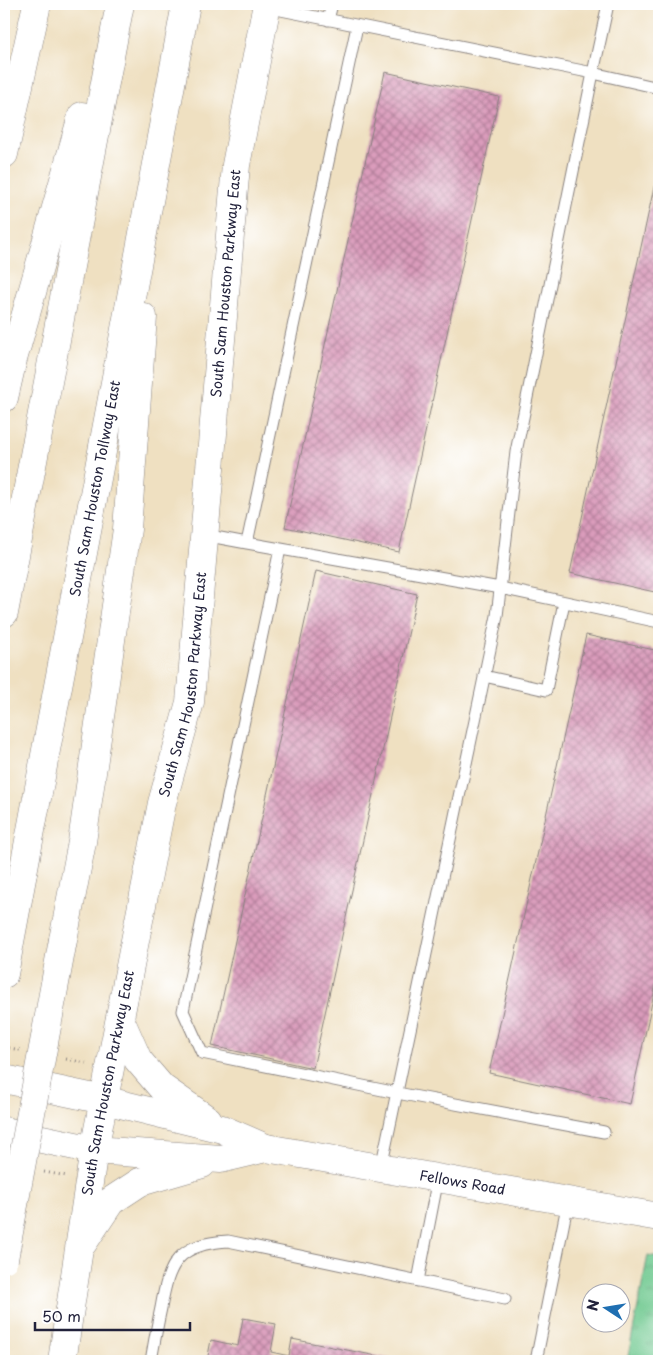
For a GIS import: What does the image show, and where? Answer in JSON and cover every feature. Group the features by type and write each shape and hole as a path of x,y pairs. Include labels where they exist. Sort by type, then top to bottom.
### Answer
{"main road":[{"path":"4,154 36,4"},
{"path":"4,398 12,363 113,4"},
{"path":"4,613 120,4"},
{"name":"South Sam Houston Tollway East","path":"4,974 186,4"},
{"name":"South Sam Houston Parkway East","path":"62,1361 94,1150 162,804 190,702 236,165 266,6"},
{"path":"4,1259 82,842 127,529 155,176"},
{"path":"120,1020 138,1060 162,1088 222,1129"},
{"name":"Fellows Road","path":"4,1078 222,1129 266,1148 659,1216"},
{"name":"Fellows Road","path":"4,1131 94,1150 220,1159 266,1148"},
{"path":"79,1248 111,1201 140,1182 220,1159"}],"lane":[{"path":"328,20 332,4"},
{"path":"381,1168 497,616 516,452 608,4"},
{"path":"266,6 659,88"},
{"path":"247,543 357,26"},
{"path":"204,535 500,588 659,622"},
{"path":"280,549 183,1011 202,1053 397,1093 604,1132"},
{"path":"484,676 546,690 564,602"},
{"path":"418,1281 438,1178"},
{"path":"536,1361 569,1201"},
{"path":"151,1361 169,1272 178,1259 191,1248 212,1242 228,1241 505,1300"}],"green space":[{"path":"648,1255 659,1257 659,1361 627,1361"}],"building":[{"path":"549,4 570,4 569,9"},
{"path":"385,72 499,97 399,552 285,527"},
{"path":"659,169 659,593 570,573"},
{"path":"316,571 417,594 313,1068 212,1046"},
{"path":"586,635 659,651 659,970 630,1104 489,1073"},
{"path":"243,1318 276,1324 271,1352 289,1356 292,1339 402,1361 207,1361 211,1340 238,1346"}]}
